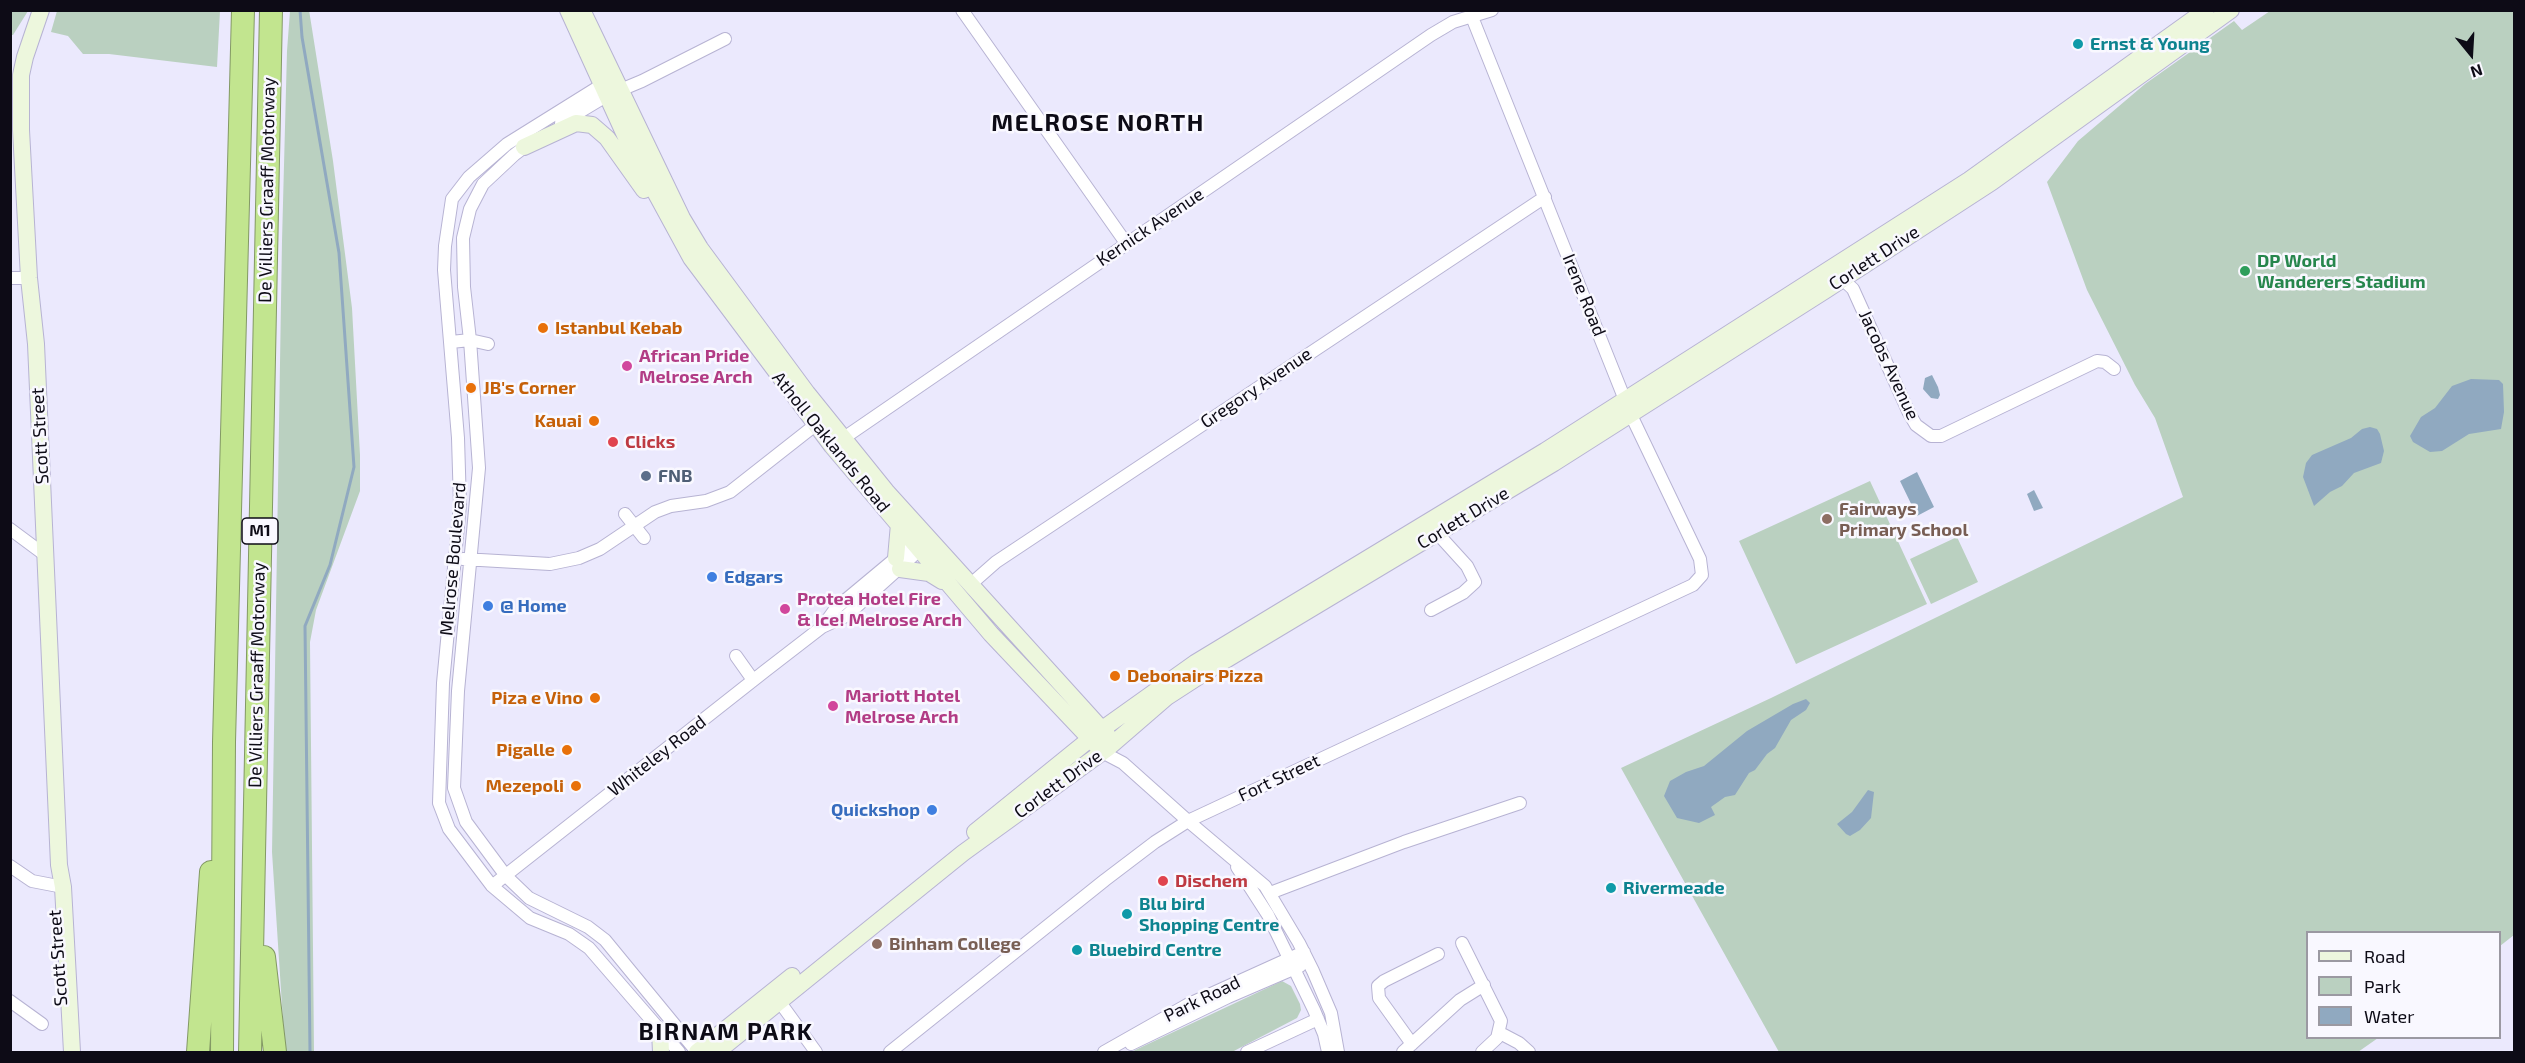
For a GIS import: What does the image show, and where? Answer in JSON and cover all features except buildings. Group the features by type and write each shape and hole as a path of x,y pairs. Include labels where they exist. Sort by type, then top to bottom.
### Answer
{"highway":[{"name":"M1","path":"222,1053 224,742 243,10"},
{"name":"De Villiers Graaff Motorway","path":"250,1053 271,10"},
{"path":"198,1053 218,777 224,742"},
{"path":"254,925 263,947 275,1053"}],"main road":[{"name":"Scott Street","path":"41,10 20,51 21,130 29,278 36,344 64,988 64,1053"},
{"name":"Atholl Oaklands Road","path":"568,10 700,248 807,393 838,442 899,524 923,541 971,584 1108,747"},
{"name":"Atholl Oaklands Road","path":"582,10 610,86 669,222 691,258 814,426 838,442 886,491 923,541 950,587 1015,660 1096,734"},
{"name":"Corlett Drive","path":"1836,274 2205,10"},
{"name":"Corlett Drive","path":"717,1053 963,853 1108,747 1155,705 1204,673 1437,533 1836,274 1992,182 2231,10"},
{"path":"524,147 576,123 592,124 607,138 669,222"},
{"name":"Corlett Drive","path":"697,1052 879,911 1096,734 1195,663 1628,407"},
{"path":"899,524 898,563 929,573 950,587"},
{"path":"1010,629 1016,649 1015,660"},
{"name":"Scott Street","path":"64,988 72,1053"},
{"path":"660,1031 661,1053"}],"street":[{"path":"962,10 1126,243"},
{"name":"Kernick Avenue","path":"838,442 1431,35 1453,22 1492,10"},
{"name":"Irene Road","path":"1472,17 1628,407 1703,568"},
{"path":"610,86 642,81 725,39"},
{"name":"Melrose Boulevard","path":"610,86 524,147 483,184 470,209 462,250 479,468 458,691 454,788 466,822 506,876 529,898 597,932 627,963 697,1052"},
{"name":"Melrose Boulevard","path":"610,86 507,144 469,177 452,199 444,270 460,465 460,505 443,682 439,803 449,829 492,886 530,918 562,931 594,953 679,1053"},
{"name":"Gregory Avenue","path":"971,584 1006,555 1545,197"},
{"name":"Jacobs Avenue","path":"1836,274 1853,289 1916,425 1931,436 1941,436 2097,361 2105,362 2114,369"},
{"path":"10,278 29,278"},
{"path":"451,342 470,340 488,344"},
{"path":"454,558 540,564 563,562 593,552 663,508 706,501 730,492 814,426"},
{"path":"625,514 644,538"},
{"path":"10,529 45,555"},
{"path":"1431,610 1475,582 1467,566 1437,533"},
{"name":"Whiteley Road","path":"492,886 822,627 846,616 923,541"},
{"name":"Fort Street","path":"890,1053 1105,880 1155,842 1188,821 1693,585 1699,580 1703,568"},
{"path":"736,656 753,680"},
{"name":"Atholl Oaklands Road","path":"1108,747 1188,821 1252,874 1270,893 1306,957 1330,1013 1338,1053"},
{"path":"1270,893 1404,842 1520,803"},
{"name":"Atholl Oaklands Road","path":"1231,858 1268,915 1318,1019 1328,1053"},
{"path":"11,868 32,881 58,886"},
{"path":"1462,943 1500,1014 1500,1033 1482,1053"},
{"path":"1438,954 1378,986 1379,998 1407,1048 1460,1000 1484,985"},
{"name":"Park Road","path":"1114,1053 1306,957"},
{"name":"Park Road","path":"1104,1053 1154,1022 1201,998 1291,964"},
{"path":"10,1001 42,1024"},
{"path":"779,1001 816,1053"},
{"path":"1247,1053 1318,1019"},
{"path":"1500,1033 1519,1043 1529,1053"}],"green space":[{"path":"11,10 28,11 13,35 11,35"},
{"path":"309,10 333,161 352,308 360,491 316,610 310,642 314,1052 285,1052 272,852 282,241 290,11"},
{"path":"57,11 220,11 217,67 109,54 83,54 68,36 51,32"},
{"path":"2270,11 2514,11 2514,935 2501,945 2501,931 2306,931 2306,1039 2377,1039 2358,1052 1779,1052 1621,768 1771,698 2183,497 2155,418 2135,385 2087,290 2047,182 2078,141 2145,84 2234,21 2242,30"},
{"path":"1870,481 1927,604 1796,664 1739,541"},
{"path":"1957,537 1978,582 1931,604 1910,559"},
{"path":"1282,981 1291,986 1300,1004 1301,1010 1297,1018 1232,1052 1131,1052"}],"water":[{"path":"1932,375 1940,395 1938,399 1931,398 1923,389 1925,378"},
{"path":"2471,379 2499,380 2503,384 2504,412 2501,429 2469,434 2442,451 2430,452 2413,442 2410,436 2421,417 2435,408 2452,386"},
{"path":"2370,427 2377,429 2380,434 2384,451 2381,463 2354,473 2342,486 2330,492 2314,506 2303,477 2306,463 2312,455"},
{"path":"1917,472 1934,507 1917,516 1900,481"},
{"path":"2034,490 2043,508 2034,511 2027,494"},
{"path":"1806,699 1810,703 1806,710 1791,720 1775,748 1767,754 1755,770 1749,773 1735,795 1725,797 1711,807 1715,815 1699,823 1677,818 1664,796 1670,781 1704,766 1747,731 1793,704"},
{"path":"1868,790 1874,792 1871,818 1860,830 1850,836 1837,824 1852,812"}],"waterway":[{"path":"300,10 302,37 339,253 354,467 330,565 305,626 310,1052"}],"place":[{"name":"Ernst & Young","path":"2078,44"},
{"name":"DP World Wanderers Stadium","path":"2245,271"},
{"name":"Istanbul Kebab","path":"543,328"},
{"name":"African Pride Melrose Arch","path":"627,366"},
{"name":"JB's Corner","path":"471,388"},
{"name":"Kauai","path":"594,421"},
{"name":"Clicks","path":"613,442"},
{"name":"FNB","path":"646,476"},
{"name":"Fairways Primary School","path":"1827,519"},
{"name":"Edgars","path":"712,577"},
{"name":"@ Home","path":"488,606"},
{"name":"Protea Hotel Fire & Ice! Melrose Arch","path":"785,609"},
{"name":"Debonairs Pizza","path":"1115,676"},
{"name":"Piza e Vino","path":"595,698"},
{"name":"Mariott Hotel Melrose Arch","path":"833,706"},
{"name":"Pigalle","path":"567,750"},
{"name":"Mezepoli","path":"576,786"},
{"name":"Quickshop","path":"932,810"},
{"name":"Dischem","path":"1163,881"},
{"name":"Rivermeade","path":"1611,888"},
{"name":"Blu bird Shopping Centre","path":"1127,914"},
{"name":"Binham College","path":"877,944"},
{"name":"Bluebird Centre","path":"1077,950"}],"district":[{"name":"MELROSE NORTH","path":"1098,123"},
{"name":"BIRNAM PARK","path":"726,1032"}]}
